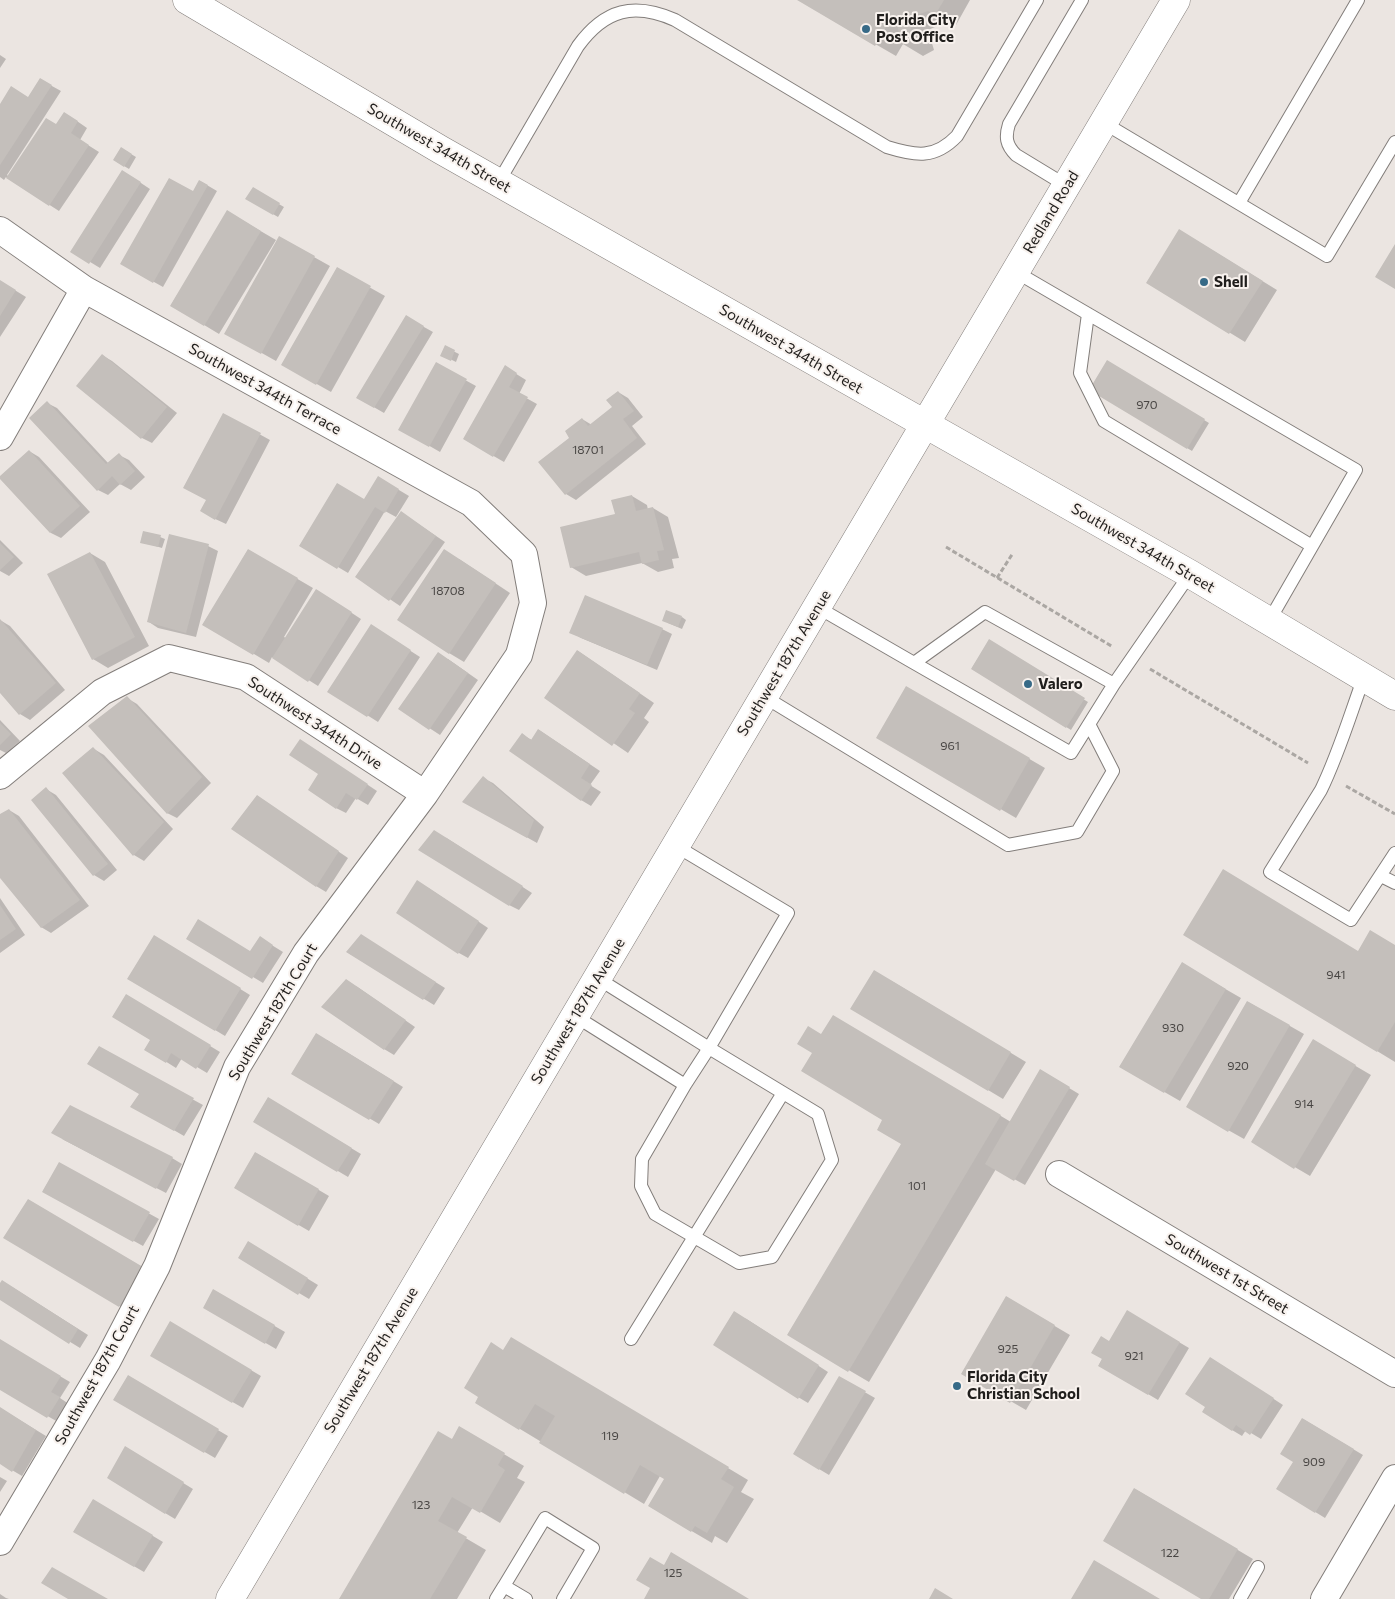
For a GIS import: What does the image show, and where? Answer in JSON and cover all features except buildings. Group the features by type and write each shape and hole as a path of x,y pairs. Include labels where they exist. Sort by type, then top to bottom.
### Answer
{"street":[{"name":"Southwest 344th Street","path":"187,0 498,183 1190,574 1395,696"},
{"name":"Redland Road","path":"925,424 1176,0"},
{"name":"Southwest 344th Terrace","path":"0,230 84,289 471,503 524,554"},
{"path":"0,437 84,289"},
{"name":"Southwest 187th Avenue","path":"230,1599 925,424"},
{"name":"Southwest 187th Court","path":"0,1542 108,1360 157,1266 237,1067 306,953 425,794 519,655 533,604 524,554"},
{"name":"Southwest 344th Drive","path":"0,776 102,692 169,658 246,677 425,794"},
{"name":"Southwest 1st Street","path":"1059,1174 1395,1374"},
{"path":"1324,1599 1395,1478"}],"lane":[{"path":"498,183 578,46 600,22 614,14 629,10 644,10 675,20 887,147 918,155 933,152 947,146 957,136 1037,0"},
{"path":"1067,186 1009,149 1006,141 1006,132 1082,0"},
{"path":"1239,203 1358,0"},
{"path":"1104,123 1327,256 1395,142"},
{"path":"1016,272 1356,470 1269,621"},
{"path":"1088,314 1080,373 1104,422 1312,546"},
{"path":"817,607 1071,753 1114,684 1190,574"},
{"path":"914,663 985,612 1114,684"},
{"path":"1364,677 1336,756 1321,790 1270,872 1351,920 1395,854"},
{"path":"763,696 1008,845 1077,832 1113,771 1089,724"},
{"path":"598,978 709,1048 818,1114 832,1160 772,1257 739,1263 655,1214 641,1186 642,1159 709,1048 788,913 676,846"},
{"path":"1381,876 1395,883"},
{"path":"575,1016 685,1085"},
{"path":"631,1339 783,1093"},
{"path":"496,1599 545,1518 593,1548 563,1599"},
{"path":"1243,1598 1258,1567"},
{"path":"504,1586 526,1599"}],"path":[{"path":"946,547 1395,814"},
{"path":"997,578 1013,553"}],"place":[{"name":"Florida City Post Office","path":"866,29"},
{"name":"Shell","path":"1204,282"},
{"name":"Valero","path":"1028,684"},
{"name":"Florida City Christian School","path":"957,1386"}]}
